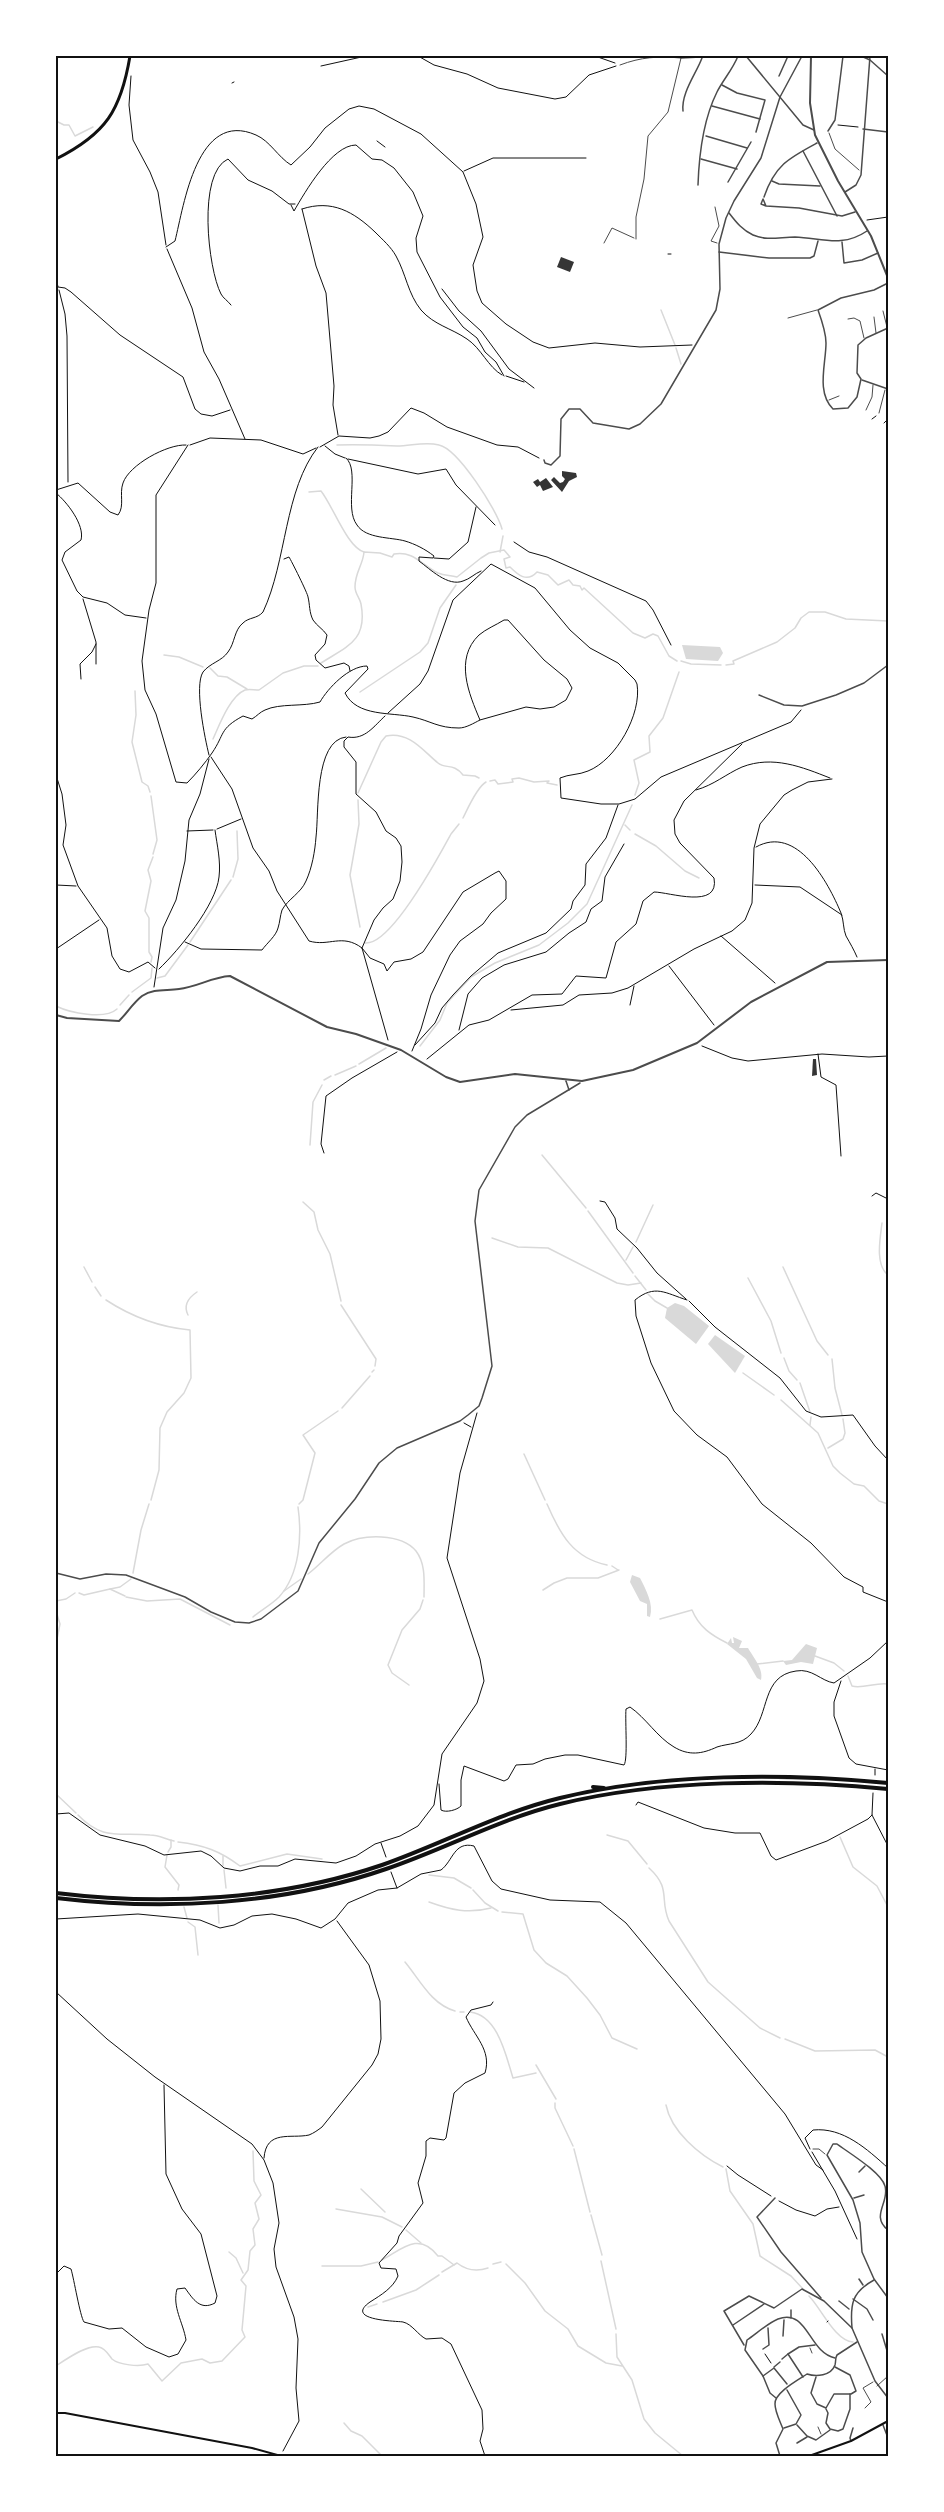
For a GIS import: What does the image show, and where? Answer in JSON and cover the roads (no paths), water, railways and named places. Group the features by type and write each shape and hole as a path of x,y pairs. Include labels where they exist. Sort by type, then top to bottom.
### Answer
{"highway":[{"path":"56,1893 115,1897 190,1897 297,1887 343,1877 390,1862 513,1812 561,1798 607,1789 667,1782 738,1778 888,1783"},
{"path":"56,1898 108,1902 191,1903 298,1893 379,1872 530,1812 612,1794 665,1788 749,1784 888,1789"},
{"path":"593,1786 607,1789"},
{"path":"513,1812 525,1803"}],"main road":[{"path":"56,159 89,140 113,114 124,88 130,56"},
{"path":"56,2413 252,2448 281,2456"},
{"path":"809,2457 851,2441 883,2426 888,2421"}],"street":[{"path":"681,58 720,56"},
{"path":"698,185 700,159 711,106 738,56"},
{"path":"746,56 805,127 814,130"},
{"path":"779,76 788,56"},
{"path":"544,460 545,463 551,465 560,456 560,422 563,414 569,409 580,409 590,421 597,424 627,429 638,426 661,404 712,319 720,289 719,244 729,212 761,158 780,97 802,56"},
{"path":"812,56 809,91 814,130 818,142 855,212 868,231 888,278"},
{"path":"828,131 834,124 843,56"},
{"path":"861,56 887,72 888,76"},
{"path":"844,192 856,185 861,171 870,56"},
{"path":"684,111 687,92 702,58"},
{"path":"721,85 737,93 765,100 756,132"},
{"path":"711,106 761,119"},
{"path":"863,128 888,132"},
{"path":"704,136 747,148"},
{"path":"728,182 738,169 751,142"},
{"path":"818,142 784,162 771,180 761,204 799,208 837,216 855,212"},
{"path":"888,147 888,200"},
{"path":"802,150 837,216"},
{"path":"700,159 738,169"},
{"path":"771,180 779,184 820,186"},
{"path":"729,212 737,224 754,236 766,239 794,237 842,242 868,231"},
{"path":"718,252 769,258 810,258 814,256 818,240"},
{"path":"842,242 844,263 862,260 878,253"},
{"path":"861,379 857,398 848,408 833,409 823,381 826,336 818,310 841,298 874,290 888,283"},
{"path":"887,389 861,379 857,373 857,348 865,339 888,328"},
{"path":"759,695 784,705 802,706 864,683 888,665"},
{"path":"56,1015 67,1018 119,1021 142,996 152,991 176,990 230,976 327,1027 401,1050 446,1077 460,1082 515,1074 582,1081 633,1070 697,1043 751,1002 827,962 888,960"},
{"path":"566,1080 569,1090"},
{"path":"56,1573 80,1579 111,1573 126,1575 185,1597 226,1619 239,1622 254,1622 284,1604 298,1591 319,1543 356,1499 386,1455 460,1421 478,1406 490,1379 492,1366 475,1221 479,1190 515,1127 527,1115 582,1081"},
{"path":"888,2230 881,2223 879,2215 885,2193 884,2185 865,2165 837,2144 833,2144 826,2155 852,2198 859,2215 862,2252 874,2280 888,2298"},
{"path":"859,2172 865,2165"},
{"path":"852,2198 864,2195"},
{"path":"775,2198 757,2217 780,2253 852,2328"},
{"path":"859,2279 863,2286"},
{"path":"874,2280 863,2286 853,2298 850,2309 852,2328 875,2381 888,2398"},
{"path":"776,2398 770,2393 763,2376 752,2362 724,2311 750,2296 774,2308 802,2289 824,2301"},
{"path":"853,2298 867,2309 873,2320"},
{"path":"839,2301 850,2309"},
{"path":"732,2326 765,2303"},
{"path":"791,2310 791,2318"},
{"path":"744,2344 778,2319 791,2318 798,2319 815,2345 826,2356 834,2358 858,2341"},
{"path":"783,2336 784,2319"},
{"path":"764,2349 769,2346 768,2327"},
{"path":"882,2334 888,2354"},
{"path":"782,2359 799,2346 815,2345"},
{"path":"788,2354 803,2377"},
{"path":"783,2429 774,2403 776,2398 788,2385 807,2374 816,2377 826,2373 834,2366 834,2358"},
{"path":"763,2376 780,2362"},
{"path":"826,2408 834,2394 850,2394 856,2391 850,2375 834,2366"},
{"path":"774,2367 788,2385"},
{"path":"816,2377 811,2393 817,2404 826,2408 828,2413 826,2423 830,2429 838,2431 843,2429 850,2409 850,2394"},
{"path":"780,2457 776,2443 783,2429 796,2424 801,2415 786,2389"},
{"path":"796,2424 807,2436 816,2440 830,2429"},
{"path":"883,2426 888,2438"},
{"path":"851,2441 853,2428"},
{"path":"798,2443 807,2436"}],"lane":[{"path":"604,243 612,228 636,239 636,217 644,178 648,136 669,112 681,58 657,56 637,58 620,65"},
{"path":"828,131 835,149 861,171"},
{"path":"715,207 719,226 711,241 719,244"},
{"path":"788,318 818,310"},
{"path":"883,311 888,328"},
{"path":"874,317 876,333"},
{"path":"848,319 854,318 860,321 865,339"},
{"path":"866,410 872,397 873,385"},
{"path":"879,413 887,389"},
{"path":"828,400 838,396"},
{"path":"813,2149 819,2149 826,2155"},
{"path":"809,2346 812,2353"},
{"path":"878,2386 888,2376"},
{"path":"865,2408 871,2402 863,2388 875,2381"},
{"path":"884,2394 888,2388"},
{"path":"818,2427 822,2436"}],"waterway":[{"path":"56,121 69,125 75,136 93,127"},
{"path":"661,310 675,345"},
{"path":"676,348 681,364"},
{"path":"337,445 397,446 428,443 447,449 476,481 493,508 502,529"},
{"path":"309,492 321,491 346,534 358,549 364,552"},
{"path":"500,552 503,536"},
{"path":"321,663 346,647 358,635 362,617 361,604 355,587 364,552 380,553 392,557 394,554 407,554 438,573 457,577 489,553 504,550 510,557 504,559 506,568 510,567 523,577 530,577 537,572 548,575 558,585 569,580 573,585 580,586 582,590 584,588 633,633 645,638 653,634 658,636 669,656 677,661"},
{"path":"360,692 420,652 428,643 440,608 456,585"},
{"path":"726,665 734,664 733,661 777,642 795,628 801,618 809,612 825,612 846,619 888,621"},
{"path":"164,655 179,657 203,667"},
{"path":"681,661 691,664 721,665"},
{"path":"213,739 226,712 240,693 247,690 259,690 283,673 304,666 318,666"},
{"path":"210,668 218,676 227,677 247,689"},
{"path":"635,795 639,783 634,760 650,752 649,736 663,718 679,672"},
{"path":"135,691 136,715 132,742 142,782 148,786 150,792"},
{"path":"358,793 381,742 386,736 395,735 409,739 441,765 456,769 463,775 479,778"},
{"path":"490,781 495,780 498,784 513,782 512,779 519,778 534,782 549,781 547,783 557,785"},
{"path":"463,818 476,793 486,782"},
{"path":"151,796 157,840 153,854"},
{"path":"358,800 359,824 350,875 360,927"},
{"path":"420,1046 440,1020 447,1003 471,977 495,963 539,945 568,923 587,904 632,805"},
{"path":"365,943 376,940 400,916 459,824"},
{"path":"625,825 630,830"},
{"path":"233,877 238,859 237,831"},
{"path":"635,834 656,846 685,871 699,878"},
{"path":"151,962 149,918 145,911 151,881 148,870 153,857"},
{"path":"190,942 231,880"},
{"path":"157,978 165,976 188,945"},
{"path":"132,992 151,978 152,968"},
{"path":"120,1005 129,995"},
{"path":"56,1006 78,1013 96,1015 117,1009"},
{"path":"359,1064 386,1048"},
{"path":"335,1075 356,1066"},
{"path":"324,1080 331,1076"},
{"path":"310,1145 313,1102 322,1085"},
{"path":"542,1155 586,1208"},
{"path":"303,1202 314,1212 318,1230 330,1254 341,1301"},
{"path":"636,1242 653,1205"},
{"path":"588,1211 633,1273"},
{"path":"882,1223 880,1258 881,1265 888,1275"},
{"path":"492,1238 518,1247 548,1248 617,1283 628,1285 641,1283"},
{"path":"626,1260 633,1247"},
{"path":"84,1267 92,1282"},
{"path":"783,1267 817,1341 828,1355"},
{"path":"635,1276 646,1290"},
{"path":"748,1278 771,1321 781,1353"},
{"path":"95,1287 101,1296"},
{"path":"188,1315 187,1302 197,1292"},
{"path":"648,1294 667,1308"},
{"path":"106,1300 146,1320 190,1330 191,1378 184,1393 167,1412 160,1428 159,1470 151,1500"},
{"path":"341,1305 376,1359 375,1366"},
{"path":"784,1358 789,1371 797,1380"},
{"path":"832,1359 835,1388 842,1415"},
{"path":"743,1373 774,1395"},
{"path":"342,1408 370,1376"},
{"path":"800,1383 810,1412"},
{"path":"781,1400 818,1433 833,1466 840,1473 854,1484 864,1486 879,1501 888,1504"},
{"path":"299,1504 303,1500 315,1453 303,1435 338,1411"},
{"path":"810,1425 811,1417"},
{"path":"828,1448 843,1439 845,1433 843,1419"},
{"path":"524,1454 545,1500"},
{"path":"133,1573 141,1530 149,1504"},
{"path":"547,1504 569,1543 585,1557 607,1565"},
{"path":"253,1617 279,1597 291,1577 298,1554 300,1530 298,1507"},
{"path":"308,1574 344,1544 361,1538 392,1538 409,1545 419,1556 424,1573 424,1597"},
{"path":"612,1566 618,1570"},
{"path":"543,1590 567,1578 598,1578 619,1570"},
{"path":"110,1589 120,1587 131,1579"},
{"path":"284,1591 301,1579"},
{"path":"79,1593 84,1595 110,1589 125,1596"},
{"path":"56,1601 66,1599 75,1593"},
{"path":"126,1597 147,1601 180,1599 230,1625"},
{"path":"409,1685 392,1673 388,1665 402,1630 420,1609 423,1600"},
{"path":"660,1619 692,1610 706,1630 727,1643"},
{"path":"56,1611 60,1624 56,1644"},
{"path":"815,1656 834,1663 844,1671"},
{"path":"757,1664 783,1661"},
{"path":"848,1676 852,1686 888,1684"},
{"path":"56,1794 76,1813"},
{"path":"78,1815 95,1829 104,1832 153,1835 174,1841"},
{"path":"607,1835 628,1841 647,1864"},
{"path":"840,1837 853,1867 877,1886 888,1907"},
{"path":"168,1852 171,1840"},
{"path":"178,1842 211,1850 226,1856 240,1866 287,1854 322,1859"},
{"path":"167,1855 165,1867 179,1885 178,1890"},
{"path":"223,1856 223,1866"},
{"path":"649,1868 663,1888 669,1921 708,1982 760,2028 780,2038"},
{"path":"224,1870 226,1888"},
{"path":"429,1875 454,1878 471,1888"},
{"path":"473,1890 485,1903 498,1911"},
{"path":"429,1902 460,1910 475,1911 491,1908"},
{"path":"218,1905 219,1923"},
{"path":"184,1907 187,1918"},
{"path":"502,1912 523,1914 534,1950 546,1963 567,1976 587,1998 600,2015 612,2038 637,2049"},
{"path":"188,1922 195,1927 198,1955"},
{"path":"405,1962 439,2003 455,2011"},
{"path":"470,2012 488,2020 494,2028 504,2048 513,2078 536,2073"},
{"path":"785,2039 815,2051 875,2050 888,2057"},
{"path":"536,2065 556,2099"},
{"path":"555,2103 555,2108 573,2146"},
{"path":"666,2105 674,2124 687,2141 723,2167"},
{"path":"574,2149 590,2212"},
{"path":"56,2366 82,2350 99,2347 119,2363 148,2364 162,2381 181,2363 202,2359 210,2363 222,2361 245,2337 242,2330 246,2286 241,2280 248,2270 250,2251 255,2245 253,2229 259,2219 255,2203 261,2195 254,2181 253,2151"},
{"path":"726,2169 730,2191 753,2224 760,2256 791,2276 803,2289"},
{"path":"361,2189 385,2212"},
{"path":"336,2209 382,2217 402,2227"},
{"path":"591,2215 602,2255"},
{"path":"406,2230 421,2243"},
{"path":"382,2260 403,2247 417,2243 431,2249 454,2265"},
{"path":"229,2252 236,2258 243,2273"},
{"path":"601,2261 616,2329"},
{"path":"322,2266 361,2266 378,2262"},
{"path":"493,2264 501,2262"},
{"path":"442,2272 457,2263 471,2270 488,2268"},
{"path":"506,2264 525,2283 545,2311 568,2329 578,2346 606,2363 622,2366"},
{"path":"383,2302 416,2290 439,2275"},
{"path":"809,2296 834,2330 846,2340 853,2342"},
{"path":"368,2307 377,2304"},
{"path":"616,2334 617,2357 632,2380 644,2419 655,2433 683,2456"},
{"path":"344,2423 351,2431 362,2436 382,2456"}]}
